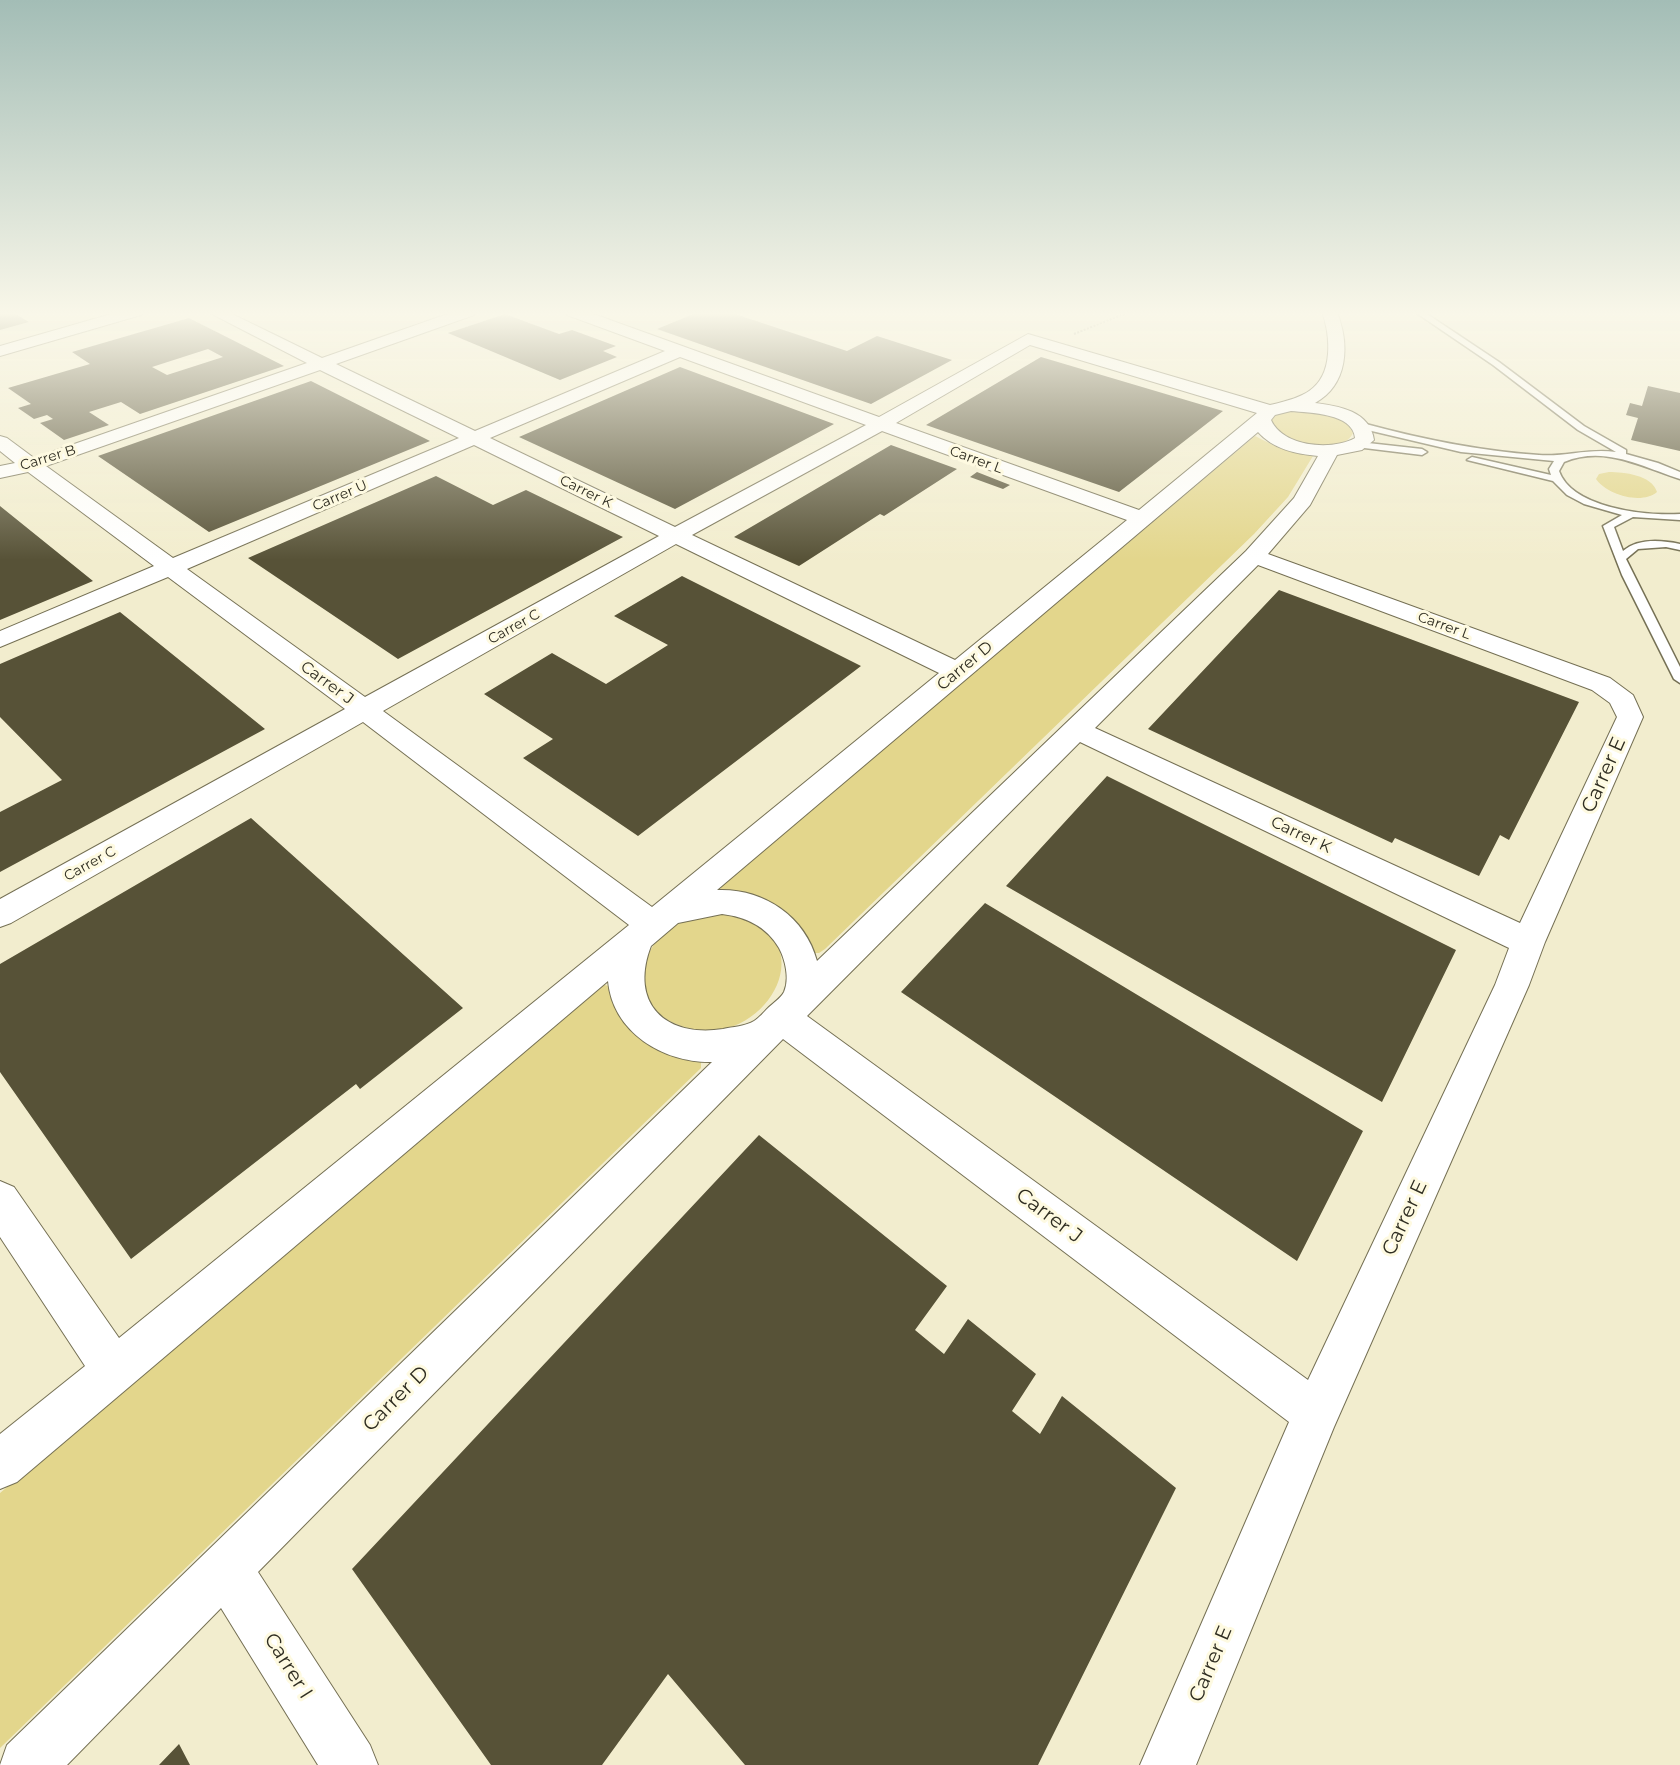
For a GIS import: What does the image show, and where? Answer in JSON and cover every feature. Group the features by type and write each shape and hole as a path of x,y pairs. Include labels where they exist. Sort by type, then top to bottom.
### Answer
{"street":[{"name":"Carrer B","path":"0,471 31,465 232,394"},
{"name":"Carrer K","path":"385,394 958,672"},
{"name":"Carrer U","path":"0,640 577,394"},
{"name":"Carrer L","path":"796,394 1143,519"},
{"name":"Carrer C","path":"0,914 366,711 676,535 932,394"},
{"path":"1201,394 1266,415 1316,394"},
{"path":"1266,415 1263,426 1269,434 1295,446 1330,451 1359,445 1365,440 1366,433 1335,394"},
{"path":"1291,406 1324,409 1357,423"},
{"name":"Carrer D","path":"0,1465 1266,415"},
{"name":"Carrer J","path":"0,442 168,568 366,711 652,926"},
{"name":"Carrer D","path":"27,1765 1075,729 1254,556 1303,501 1330,451"},
{"name":"Carrer L","path":"1254,556 1600,684"},
{"name":"Carrer E","path":"1168,1765 1316,1414 1512,985 1528,942 1630,717 1628,707 1616,693 1600,684"},
{"name":"Carrer K","path":"1075,729 1528,942"},
{"path":"723,902 749,906 772,917 790,934 799,955 803,974 783,1017 734,1042 703,1046 674,1041 649,1028 633,1009 625,986 628,962 652,926 696,905 723,902"},
{"name":"Carrer J","path":"783,1017 1316,1414"},
{"path":"0,1201 115,1371"},
{"name":"Carrer I","path":"225,1567 350,1765"}],"lane":[{"path":"1536,394 1568,421 1597,441 1680,476"},
{"path":"1568,421 1582,441 1582,454"},
{"path":"1357,423 1405,439 1463,450 1563,459 1582,454 1612,455 1644,461"},
{"path":"1359,445 1462,458 1556,479"},
{"path":"1563,459 1556,464 1554,471 1556,479 1566,489 1583,499 1629,515 1652,518 1680,517"},
{"path":"1629,515 1608,526 1620,559 1680,679"},
{"path":"1620,559 1635,546 1666,544 1680,547"},
{"path":"1667,655 1680,666"}],"shaded area":[{"path":"1298,410 1330,415 1344,421 1353,433 1341,444 1322,446 1293,440 1282,435 1271,425 1271,418 1281,412"},
{"path":"1255,436 1279,448 1313,456 1288,497 1254,534 825,949 819,953 813,953 720,891 721,886"},
{"path":"1609,472 1644,478 1654,486 1657,492 1643,498 1616,494 1596,479 1599,474"},
{"path":"715,914 753,922 775,940 782,963 776,987 761,1009 737,1025 707,1031 674,1023 661,1015 646,992 644,979 649,953 657,940 673,927"},
{"path":"604,985 610,986 701,1060 701,1068 0,1748 0,1493"}],"building":[{"path":"17,394 199,394 140,414 121,402 89,412 109,425 64,440 40,423 53,419 47,415 34,419 18,408 31,404"},
{"path":"273,394 338,394 430,441 209,532 98,456"},
{"path":"617,394 754,394 834,424 675,509 519,437"},
{"path":"844,394 889,394 871,404"},
{"path":"978,394 1167,394 1223,411 1119,492 926,425"},
{"path":"1645,394 1680,394 1680,451 1631,440 1638,418 1626,415 1630,403 1642,406"},
{"path":"891,445 957,469 884,516 880,514 799,566 734,537"},
{"path":"977,472 1010,485 1003,489 970,477"},
{"path":"436,476 493,505 526,490 623,537 398,659 248,558"},
{"path":"0,506 93,581 0,620"},
{"path":"682,576 861,666 638,836 523,758 553,739 484,694 552,653 606,684 668,645 614,616"},
{"path":"1279,590 1579,702 1509,840 1500,835 1479,876 1395,838 1392,843 1148,729"},
{"path":"120,612 265,729 0,872 0,812 62,780 0,717 0,664"},
{"path":"1107,776 1456,950 1382,1102 1006,886"},
{"path":"251,818 463,1008 360,1089 356,1084 131,1259 0,1072 0,964"},
{"path":"985,903 1363,1131 1297,1261 901,992"},
{"path":"759,1135 947,1286 915,1330 944,1354 968,1319 1036,1374 1012,1411 1040,1434 1062,1396 1176,1488 1038,1765 745,1765 668,1674 602,1765 491,1765 352,1569"},
{"path":"179,1744 190,1765 159,1765"}]}
